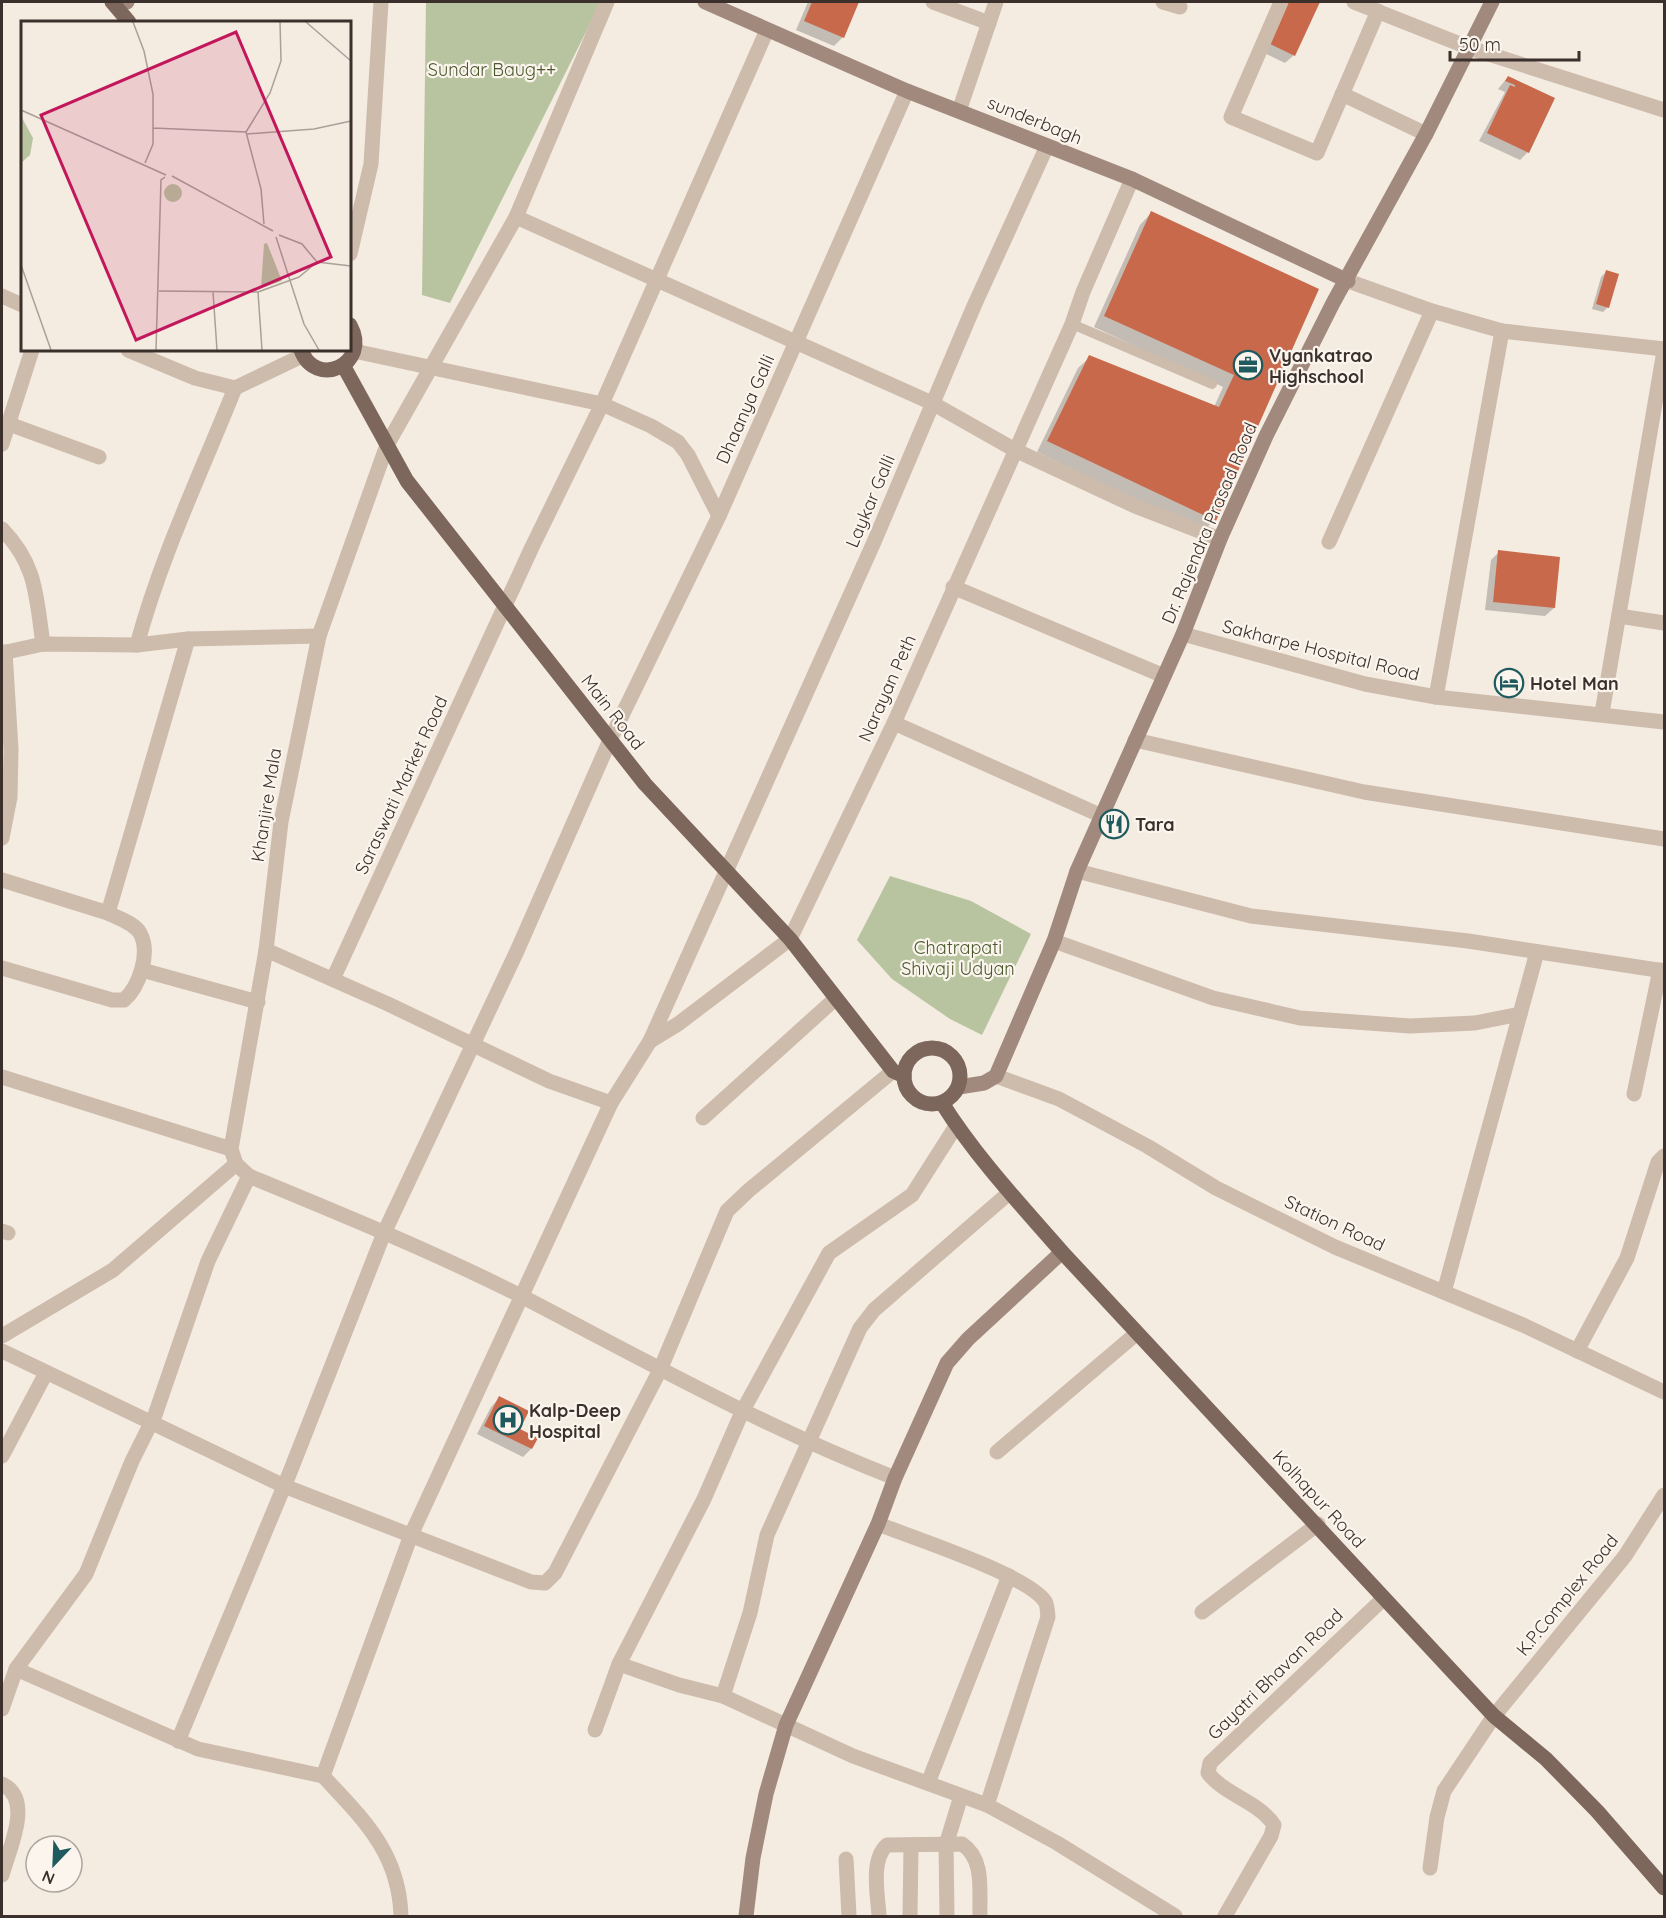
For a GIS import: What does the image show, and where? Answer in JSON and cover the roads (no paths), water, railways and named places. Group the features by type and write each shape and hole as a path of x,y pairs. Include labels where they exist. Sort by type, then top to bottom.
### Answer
{"main road":[{"path":"119,2 128,21"},
{"name":"sunderbagh","path":"705,2 907,91 1132,179 1348,281"},
{"name":"Dr. Rajendra Prasad Road","path":"996,1076 1054,941 1077,871 1183,634 1220,539 1266,436 1334,303 1426,134 1492,2"},
{"path":"302,352 309,363 326,370 343,365 354,351 356,342 351,328"},
{"name":"Main Road","path":"343,365 407,482 645,784 790,939 835,999 894,1069"},
{"path":"929,1048 938,1048 952,1056 957,1063 961,1078 955,1094 942,1103 925,1104 918,1101 908,1090 894,1069 914,1054 929,1048"},
{"path":"959,1087 984,1083 996,1076"},
{"name":"Kolhapur Road","path":"942,1103 956,1126 1009,1193 1062,1252 1318,1524 1383,1599 1494,1716 1554,1767 1597,1810 1665,1888"},
{"path":"746,1917 753,1858 766,1794 786,1725 878,1524 895,1478 947,1363 968,1339 1062,1252"}],"street":[{"path":"351,249 372,154 381,2"},
{"name":"Khanjire Mala","path":"233,1156 266,950 281,822 319,636 387,445 516,217 608,2"},
{"path":"933,2 989,23"},
{"path":"959,111 996,2"},
{"path":"1163,2 1180,7"},
{"path":"1281,2 1231,117 1317,153 1378,11"},
{"path":"1354,2 1470,48 1665,110"},
{"name":"Saraswati Market Road","path":"333,979 602,404 767,30"},
{"name":"Dhaanya Galli","path":"178,1740 284,1486 384,1233 473,1044 610,740 719,516 907,91"},
{"path":"1342,94 1426,134"},
{"name":"Laykar Galli","path":"323,1776 411,1535 611,1103 650,1041 874,542 932,403 1047,146"},
{"name":"Narayan Peth","path":"790,939 894,723 1072,324 1083,292 1132,179"},
{"path":"516,217 932,403 1015,450 1135,506 1220,539"},
{"path":"1348,281 1432,311 1502,331 1665,350 1602,713"},
{"path":"2,296 21,305"},
{"path":"1329,542 1432,311"},
{"path":"1436,698 1502,331"},
{"path":"2,444 32,351"},
{"path":"130,351 195,378 235,388"},
{"path":"354,351 431,365 602,404 665,433 678,442 688,455 719,516"},
{"path":"137,645 149,601 169,546 193,494 235,388 302,352"},
{"path":"9,424 99,457"},
{"path":"2,529 20,548 31,572 43,644"},
{"path":"953,587 1164,676"},
{"path":"1619,616 1665,623"},
{"name":"Sakharpe Hospital Road","path":"1183,634 1365,684 1436,698 1602,713 1665,722"},
{"path":"2,838 10,797 11,758 3,652 43,644 137,645 188,639 319,636"},
{"path":"108,913 188,639"},
{"path":"894,723 1102,816"},
{"path":"1135,740 1364,792 1665,839"},
{"path":"1077,871 1251,916 1537,952 1662,971 1634,1094"},
{"path":"2,880 108,913 130,924 140,933 143,945 142,970 131,994 124,1000 112,1000 2,968"},
{"path":"650,1041 678,1024 790,939"},
{"path":"1054,941 1213,998 1300,1018 1410,1026 1475,1023 1520,1014"},
{"path":"266,950 473,1044 549,1082 611,1103"},
{"path":"1444,1292 1537,952"},
{"path":"142,970 258,1002"},
{"path":"703,1118 835,999"},
{"path":"2,1352 284,1486 531,1582 545,1583 555,1574 660,1370 727,1211 894,1069"},
{"name":"Station Road","path":"996,1076 1059,1099 1147,1146 1216,1188 1335,1247 1523,1325 1665,1392"},
{"path":"2,1077 233,1156 249,1176 384,1233 522,1296 742,1412 895,1478"},
{"path":"595,1730 619,1664 704,1499 742,1412 829,1253 912,1195 956,1126"},
{"path":"2,1336 113,1270 233,1156"},
{"path":"1577,1351 1627,1258 1658,1162 1665,1156"},
{"path":"2,1709 16,1669 86,1574 132,1461 151,1423 208,1261 249,1176"},
{"path":"723,1696 750,1613 767,1534 860,1328 874,1310 1009,1193"},
{"path":"997,1452 1137,1333"},
{"path":"2,1456 46,1373"},
{"name":"K.P.Complex Road","path":"1431,1868 1437,1817 1444,1791 1494,1716 1625,1556 1665,1495"},
{"path":"878,1524 1009,1576 1032,1588 1046,1602 1048,1617 987,1805"},
{"path":"1202,1612 1318,1524"},
{"path":"928,1783 1009,1576"},
{"name":"Gayatri Bhavan Road","path":"1225,1917 1271,1836 1274,1825 1267,1815 1215,1782 1208,1773 1210,1763 1383,1599"},
{"path":"619,1664 679,1685 723,1696 853,1756 987,1805 1057,1843 1175,1917"},
{"path":"16,1669 198,1749 323,1776 368,1824 389,1858 400,1891 401,1917"},
{"path":"2,1784 16,1795 19,1808 2,1875"},
{"path":"947,1917 946,1845 961,1796"},
{"path":"879,1917 877,1861 880,1851 887,1845 962,1844 972,1851 978,1862 980,1917"},
{"path":"910,1917 911,1846"},
{"path":"846,1859 849,1917"}],"lane":[{"path":"1072,324 1212,384"}],"place":[{"name":"Vyankatrao Highschool","path":"1248,365"},
{"name":"Hotel Man","path":"1509,683"},
{"name":"Tara","path":"1114,824"},
{"name":"Kalp-Deep Hospital","path":"508,1420"}],"park label":[{"name":"Sundar Baug++","path":"492,69"},
{"name":"Chatrapati Shivaji Udyan","path":"958,957"}]}
